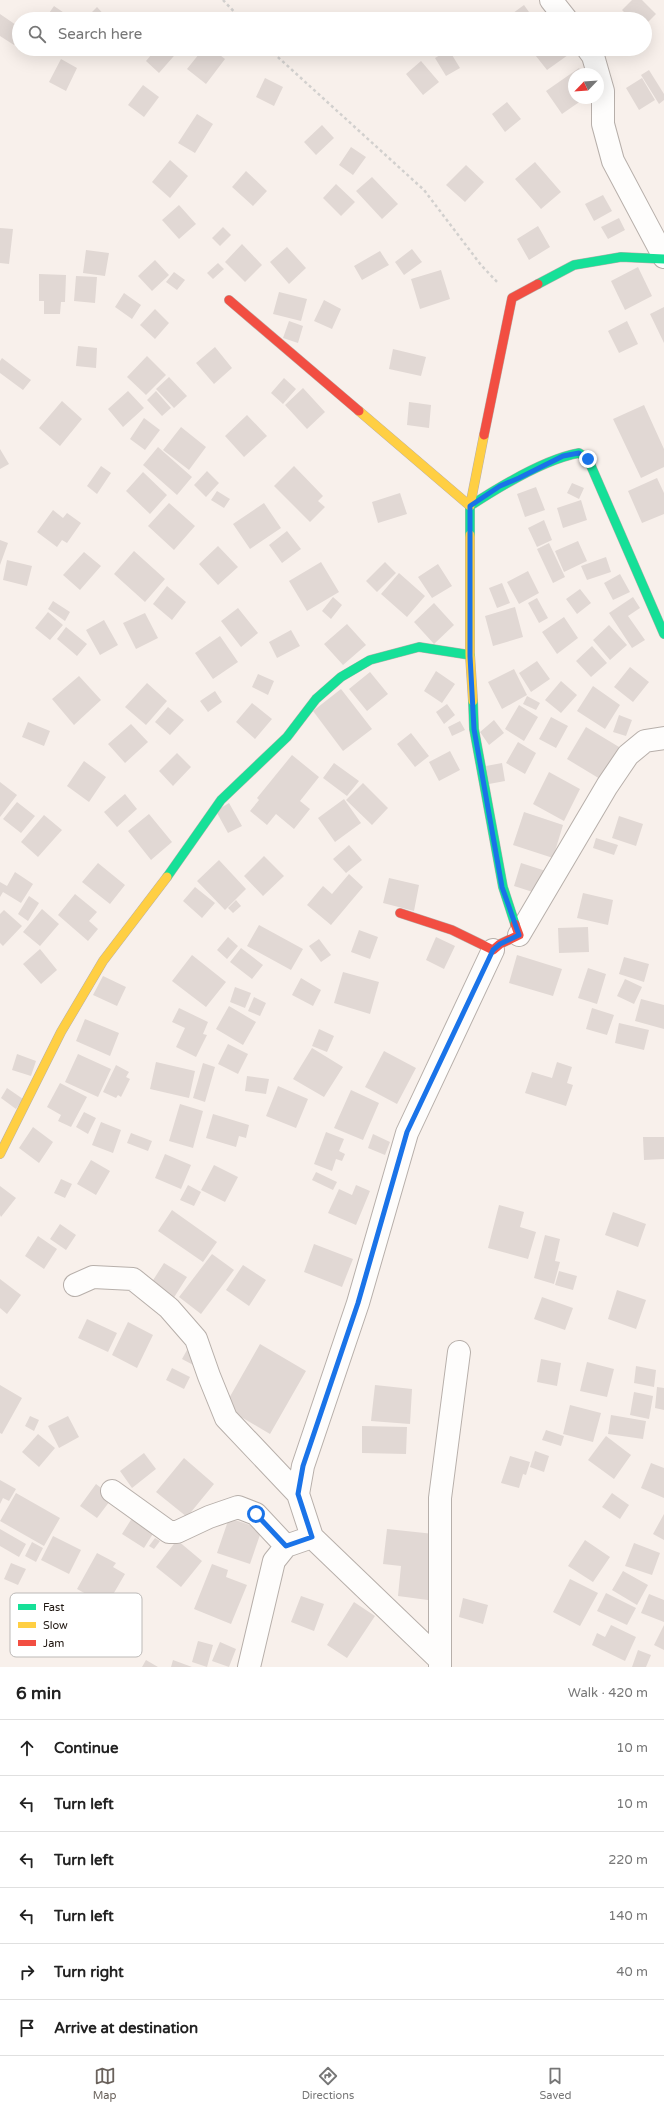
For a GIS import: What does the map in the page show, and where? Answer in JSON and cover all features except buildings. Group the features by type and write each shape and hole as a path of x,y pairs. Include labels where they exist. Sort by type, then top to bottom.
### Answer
{"street":[{"path":"551,0 560,12"},
{"path":"519,935 502,887 487,806 474,729 470,656 470,506 512,298 574,265 620,257 664,258 613,161 603,124 603,91 593,56"},
{"path":"229,300 470,506"},
{"path":"470,506 500,486 563,456 579,453 588,459 664,634"},
{"path":"0,1154 61,1032 103,960 161,885 221,800 287,737 316,699 341,677 370,660 419,647 470,656"},
{"path":"298,1494 303,1466 358,1303 407,1132 493,950 500,944 519,935 607,786 628,754 645,741 664,738"},
{"path":"400,913 452,930 493,950"},
{"path":"75,1285 93,1277 133,1279 169,1308 196,1338 208,1376 226,1418 298,1494 312,1537 440,1663"},
{"path":"440,1663 440,1498 458,1352"},
{"path":"112,1491 169,1532 177,1532 209,1517 238,1507 256,1514 286,1546"},
{"path":"249,1667 274,1561 286,1546 312,1537"}],"path":[{"path":"224,0 235,12"},
{"path":"277,56 424,190 481,265 512,298"}],"traffic: fast":[{"path":"538,284 574,265 621,257 664,259"},
{"path":"470,535 470,506 508,482 537,467 566,456 579,453 588,459 664,634"},
{"path":"167,877 221,800 287,737 316,699 341,677 370,660 419,647 470,655"},
{"path":"473,701 474,729 503,887 515,924"}],"traffic: slow":[{"path":"359,411 470,506 484,435"},
{"path":"470,535 470,655 473,701"},
{"path":"0,1154 61,1032 103,961 167,877"}],"traffic: jam":[{"path":"484,435 512,298 538,284"},
{"path":"229,300 359,411"},
{"path":"400,913 452,930 493,950 500,944 519,935 515,924"}],"route":[{"path":"256,1514 286,1546 312,1537 298,1494 303,1466 358,1303 407,1132 493,950 500,944 519,935 502,887 474,729 470,656 470,506 500,486 563,456 579,453 588,459"}]}
